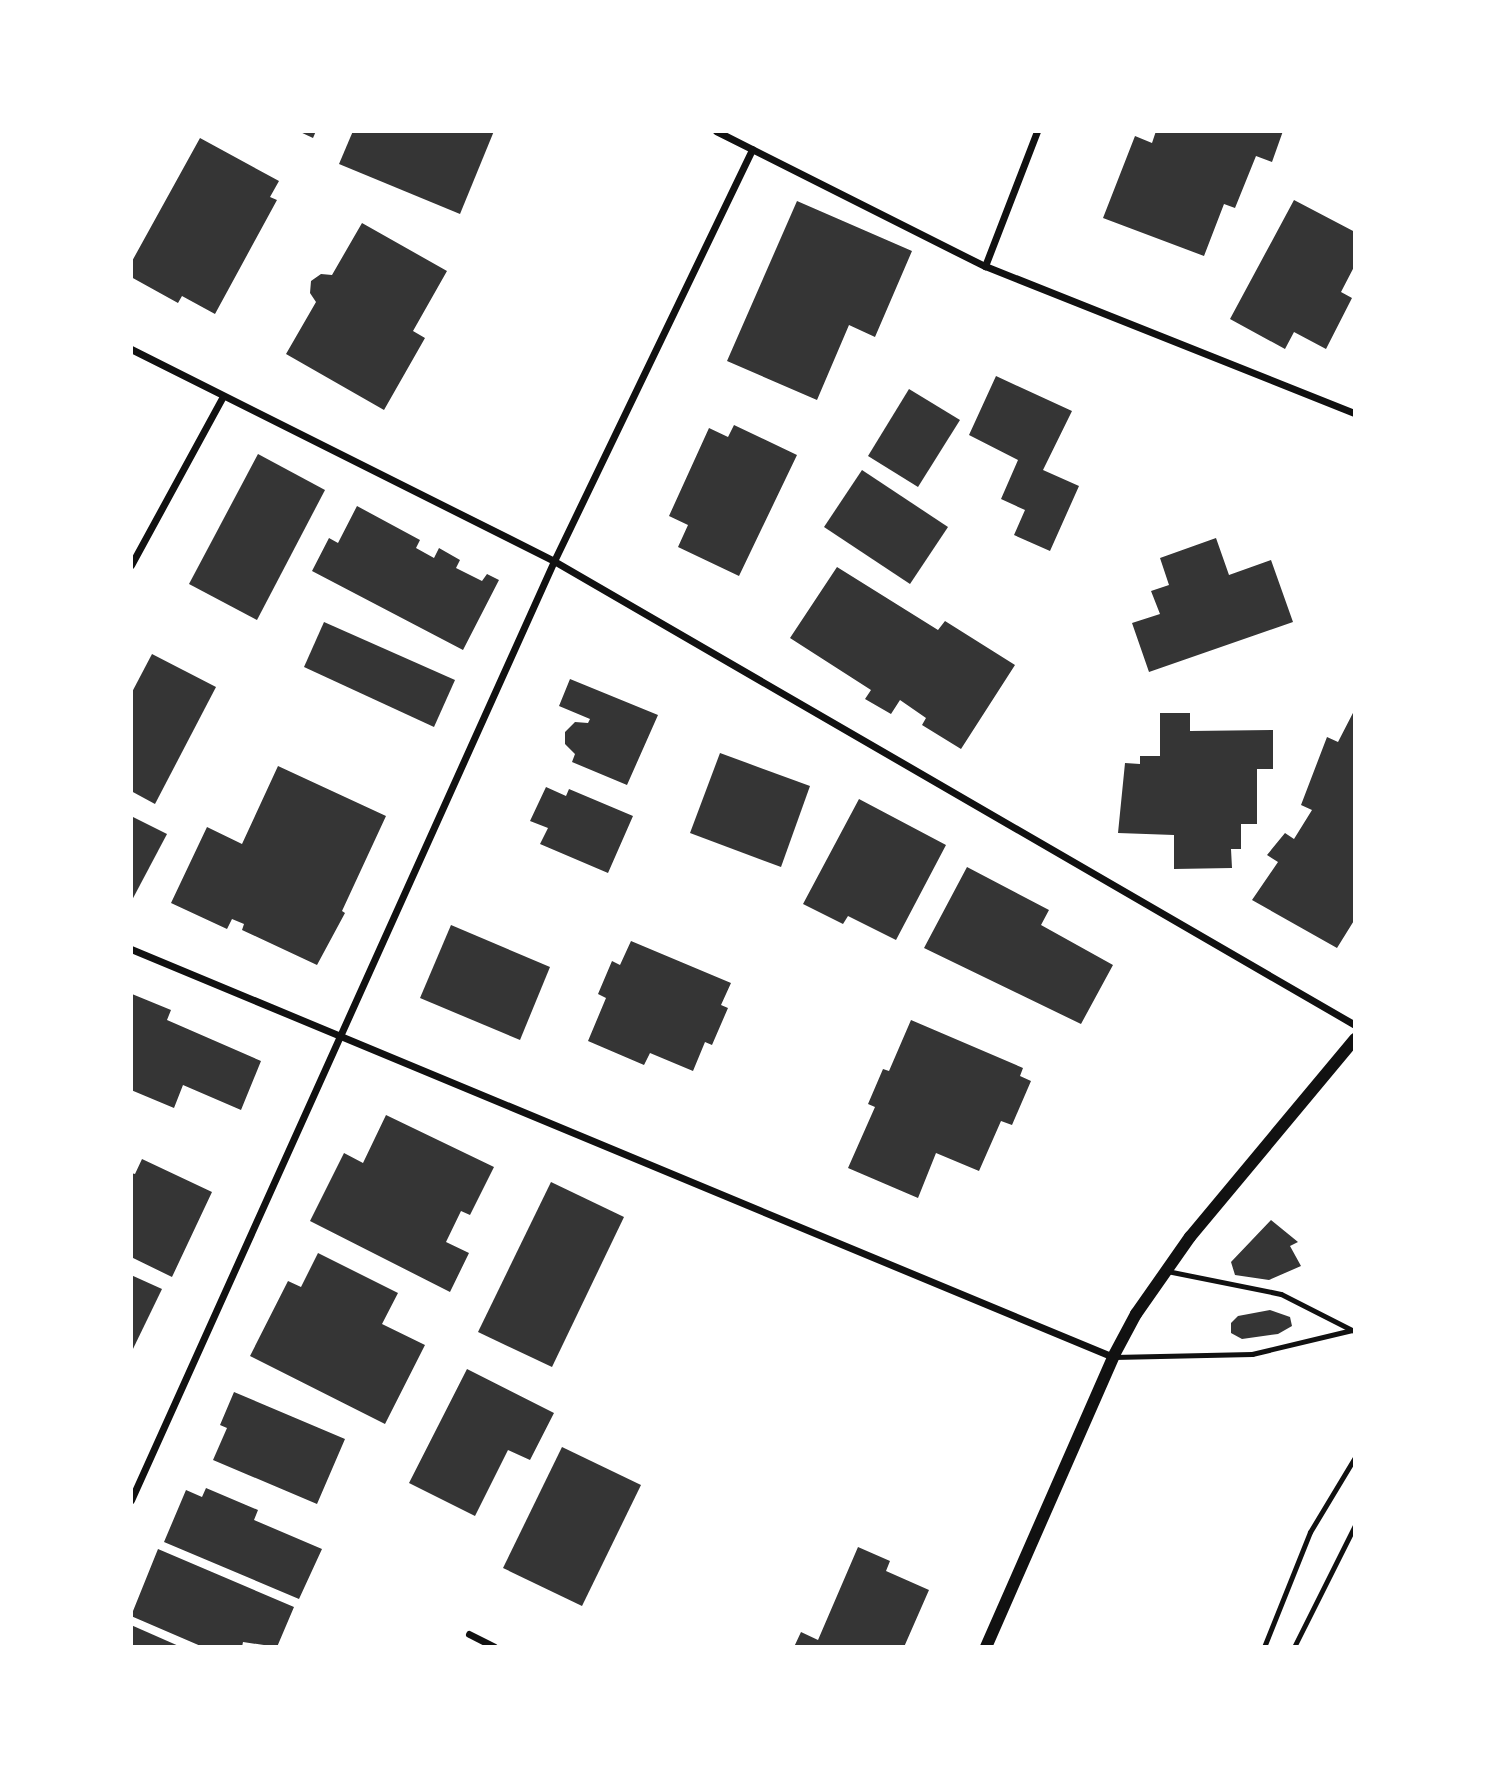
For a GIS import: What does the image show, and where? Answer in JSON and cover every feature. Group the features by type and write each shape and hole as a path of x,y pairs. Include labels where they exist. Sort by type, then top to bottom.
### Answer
{"street":[{"path":"716,131 985,266 1355,413"},
{"path":"985,266 1037,131"},
{"path":"131,1500 554,561 752,149"},
{"path":"131,349 554,561 1355,1025"},
{"path":"131,565 223,396"},
{"path":"131,948 1112,1357"},
{"path":"986,1647 1112,1357 1167,1271 1355,1039"},
{"path":"469,1633 494,1647"}],"lane":[{"path":"1167,1271 1281,1294 1354,1330"},
{"path":"1112,1357 1252,1354 1354,1330"},
{"path":"1264,1647 1310,1532 1355,1457"},
{"path":"1294,1647 1355,1524"}],"building":[{"path":"298,131 316,131 313,138"},
{"path":"353,131 494,131 460,214 339,164"},
{"path":"1156,131 1283,131 1272,162 1256,156 1235,208 1224,204 1204,256 1103,218 1135,136 1152,143"},
{"path":"200,138 279,181 270,197 277,200 215,314 182,296 178,303 131,277 131,263"},
{"path":"1294,200 1355,232 1355,265 1341,292 1352,298 1326,349 1294,332 1285,349 1230,319"},
{"path":"797,201 912,251 875,337 849,325 817,400 727,361"},
{"path":"362,223 447,271 413,331 425,338 384,410 286,354 316,302 310,293 311,281 321,274 332,275"},
{"path":"996,376 1072,411 1043,470 1079,486 1050,551 1014,535 1025,510 1001,499 1018,460 969,435"},
{"path":"909,389 960,420 918,487 868,456"},
{"path":"734,425 797,455 739,576 678,547 688,525 669,516 709,428 728,437"},
{"path":"258,454 325,490 257,620 189,584"},
{"path":"862,470 948,527 910,584 824,527"},
{"path":"357,506 420,540 416,548 434,558 439,548 460,560 456,568 482,581 487,574 499,580 463,650 312,571 329,538 338,543"},
{"path":"1216,538 1229,575 1271,560 1293,622 1149,672 1132,623 1160,614 1151,591 1169,585 1160,558"},
{"path":"837,567 938,630 945,621 1015,665 961,749 922,725 926,718 900,700 891,714 865,699 871,690 790,638"},
{"path":"324,622 455,680 434,727 304,667"},
{"path":"152,654 216,687 155,804 131,791 131,694"},
{"path":"570,679 658,715 627,785 572,762 575,754 565,744 565,732 575,722 588,723 590,719 559,706"},
{"path":"1355,709 1355,919 1337,948 1252,900 1278,862 1267,855 1285,833 1294,839 1312,810 1301,805 1327,737 1338,742"},
{"path":"1160,713 1190,713 1190,731 1273,730 1273,769 1257,769 1257,824 1241,824 1241,849 1231,849 1232,868 1174,869 1174,835 1118,833 1125,763 1140,764 1140,756 1160,756"},
{"path":"720,753 810,786 781,867 690,833"},
{"path":"278,766 386,816 342,911 345,913 317,965 242,930 244,924 232,919 227,929 171,903 207,827 242,844"},
{"path":"546,787 566,796 569,789 633,816 608,873 540,844 548,828 530,821"},
{"path":"859,799 946,845 896,940 848,916 843,924 803,904"},
{"path":"131,816 167,834 131,902"},
{"path":"967,867 1049,910 1041,925 1113,965 1081,1024 924,948"},
{"path":"451,925 550,967 520,1040 420,998"},
{"path":"631,941 731,983 721,1005 728,1008 712,1045 705,1042 693,1071 650,1053 644,1065 588,1041 606,998 598,994 612,961 620,965"},
{"path":"132,994 171,1010 167,1020 261,1061 241,1110 183,1085 174,1108 131,1090"},
{"path":"911,1020 1023,1068 1020,1076 1031,1081 1012,1125 1001,1121 979,1171 936,1153 918,1198 848,1168 875,1107 868,1104 883,1069 889,1071"},
{"path":"386,1115 494,1167 470,1215 461,1211 446,1242 469,1253 450,1292 310,1221 344,1153 363,1163"},
{"path":"142,1159 212,1192 172,1277 131,1257 131,1173 135,1174"},
{"path":"551,1182 624,1217 552,1367 478,1332"},
{"path":"1271,1220 1298,1242 1290,1246 1301,1266 1269,1280 1235,1275 1231,1262"},
{"path":"318,1253 398,1293 382,1324 425,1345 385,1424 250,1356 288,1281 301,1287"},
{"path":"131,1275 162,1289 131,1353"},
{"path":"1270,1310 1290,1317 1292,1326 1278,1334 1242,1339 1231,1333 1231,1323 1238,1316"},
{"path":"467,1369 554,1413 530,1460 508,1450 475,1516 409,1483"},
{"path":"234,1392 345,1439 317,1504 213,1460 227,1428 220,1425"},
{"path":"562,1447 641,1485 582,1606 503,1568"},
{"path":"206,1488 258,1510 254,1520 322,1549 299,1599 164,1542 186,1490 202,1497"},
{"path":"858,1547 890,1561 886,1571 929,1590 904,1647 794,1647 801,1632 818,1640"},
{"path":"158,1549 294,1607 277,1647 243,1642 242,1647 203,1647 131,1616"},
{"path":"131,1625 181,1647 131,1647"}]}
